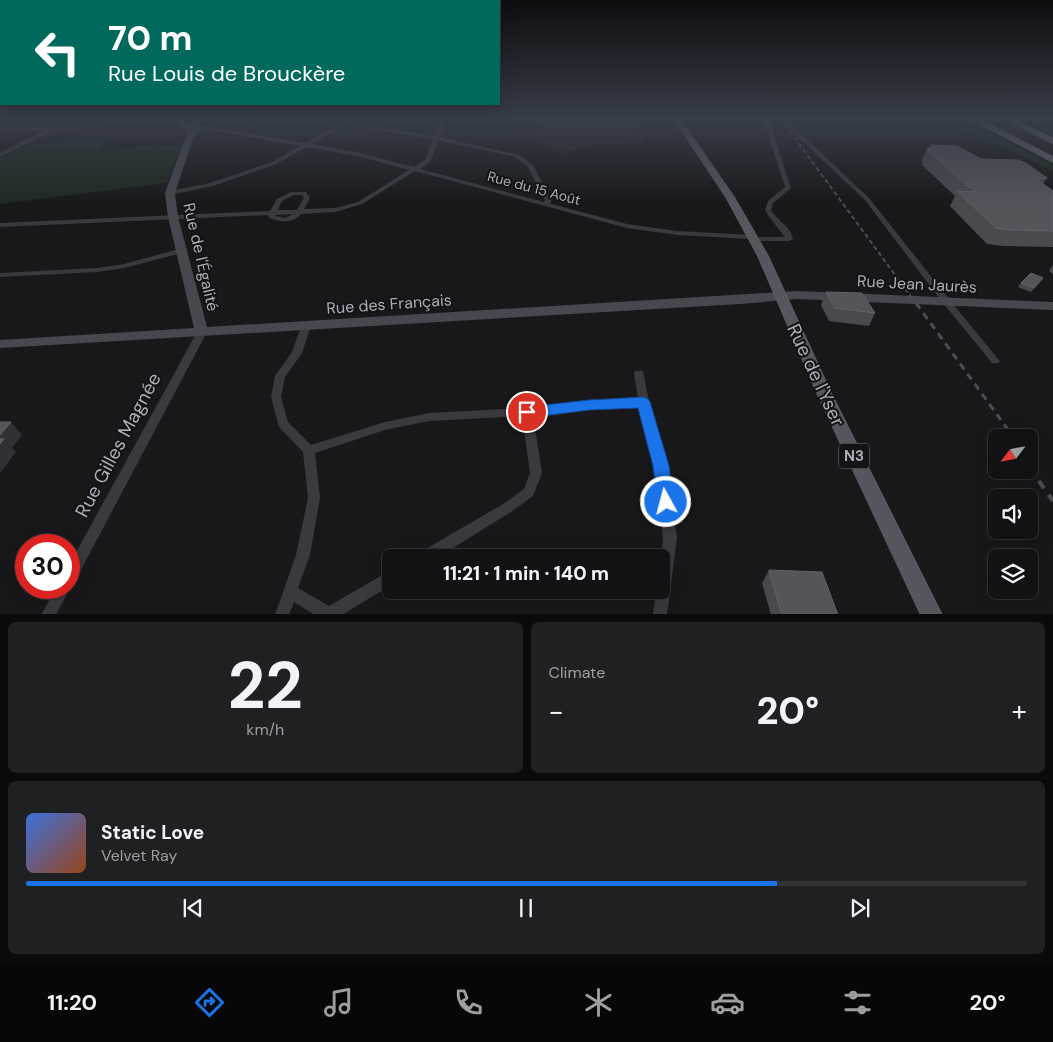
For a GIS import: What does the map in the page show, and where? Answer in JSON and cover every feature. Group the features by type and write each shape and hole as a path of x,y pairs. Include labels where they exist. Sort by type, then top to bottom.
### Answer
{"highway":[{"path":"1029,148 1053,160"}],"main road":[{"name":"Rue de l'Égalité","path":"185,148 170,193 173,217 183,250 202,332"},
{"name":"N3","path":"696,148 730,197 753,238 781,296"},
{"name":"Rue Jean Jaurès","path":"781,296 881,298 1053,306"},
{"name":"Rue des Français","path":"0,344 781,296"},
{"name":"Rue de l'Yser","path":"781,296 862,473 932,614"}],"street":[{"path":"0,156 17,148"},
{"path":"170,193 211,185 274,163 301,148"},
{"name":"Rue du 15 Août","path":"325,148 414,169 627,226 677,233 789,239 789,235 768,210 769,204 787,190 788,186 775,148"},
{"path":"301,211 350,208 428,162 434,148"},
{"path":"482,148 523,159 531,166 548,200 547,204"},
{"path":"812,148 867,199 943,301 995,361"},
{"path":"293,193 304,194 307,198 299,214 289,219 278,220 271,217 272,212 279,200 293,193"},
{"path":"0,225 272,212"},
{"path":"0,275 97,270 124,266 183,250"},
{"path":"282,614 303,555 314,498 309,450 283,424 276,397 280,376 297,353 306,326"},
{"name":"Rue Gilles Magnée","path":"80,558 202,332"},
{"path":"639,373 644,402 661,466 670,538 660,614"},
{"path":"309,450 385,426 429,417 527,412 589,405 644,402"},
{"path":"439,549 529,492 536,473 527,412"},
{"path":"291,592 329,614 382,582"},
{"path":"48,614 57,599"}],"shaded area":[{"path":"21,148 101,148 99,151 128,148 180,148 167,183 0,204 0,158"},
{"path":"551,148 584,148 562,153"},
{"path":"1003,148 1019,148 1053,165 1053,171"}],"building":[{"path":"927,148 960,148 981,159 1018,160 1026,163 1047,178 1036,179 1053,191 1053,231 996,228 957,191 975,192 928,151 931,151"},
{"path":"1031,273 1043,278 1034,288 1021,283"},
{"path":"826,292 862,293 875,313 835,308"},
{"path":"0,422 11,422 0,435"},
{"path":"769,570 822,572 838,614 782,614"}],"railway":[{"path":"802,148 917,305"},
{"path":"916,303 1007,429"},
{"path":"1037,479 1053,501"}],"route":[{"path":"527,412 589,405 644,402 661,466 666,502"}]}
